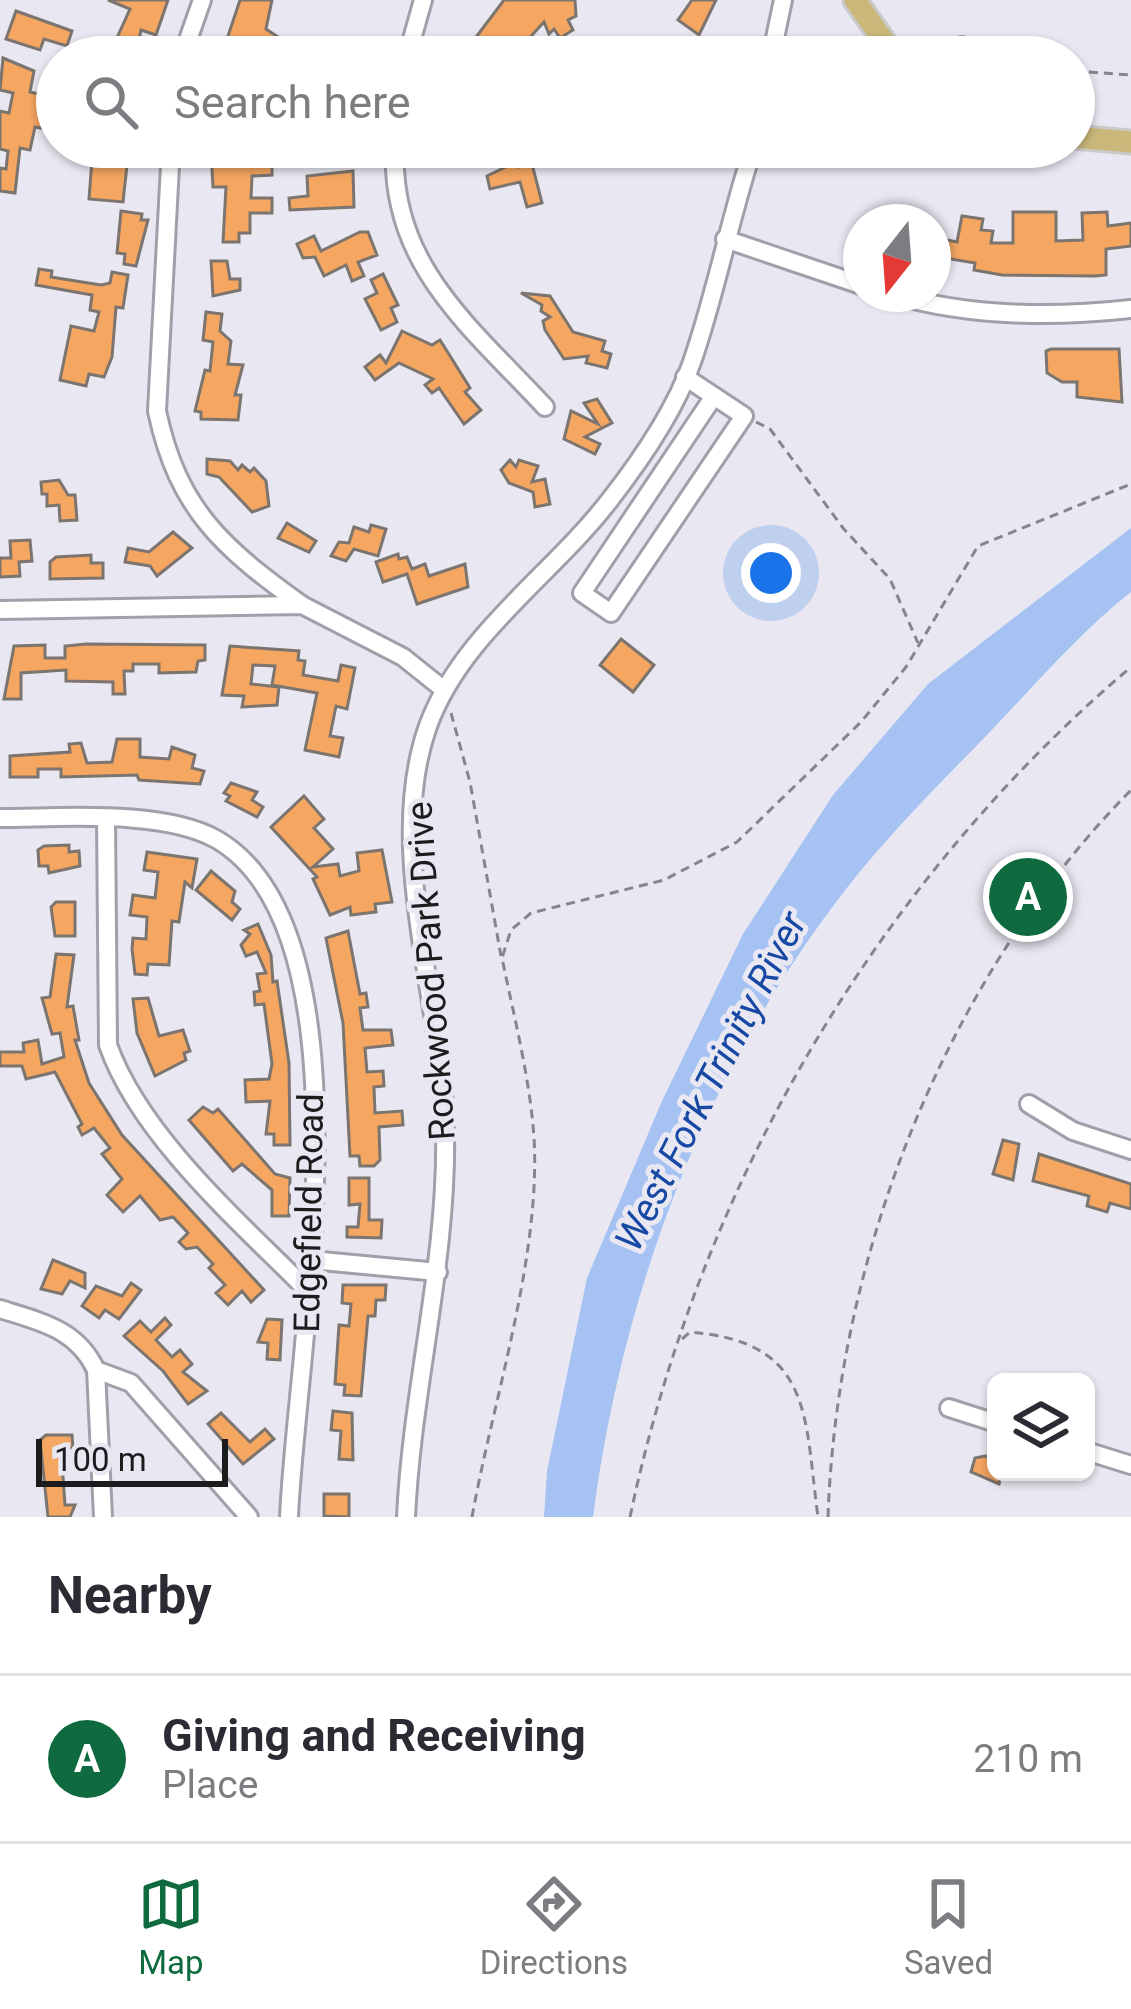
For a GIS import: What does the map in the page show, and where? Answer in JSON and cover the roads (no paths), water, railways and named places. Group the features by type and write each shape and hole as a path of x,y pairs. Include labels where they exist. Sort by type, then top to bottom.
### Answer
{"main road":[{"path":"855,0 880,36"},
{"path":"1095,139 1131,142"}],"street":[{"path":"189,36 202,0"},
{"path":"413,36 423,0"},
{"path":"775,36 783,0"},
{"path":"170,168 157,411 166,450 198,515 236,557 302,605 404,657 443,689"},
{"path":"398,168 407,241 436,289 545,407"},
{"name":"Rockwood Park Drive","path":"406,1517 438,1272 445,1133 411,832 418,760 443,689 470,651 607,504 685,377 746,168"},
{"path":"725,239 843,279"},
{"path":"951,309 1063,317 1131,309"},
{"path":"685,377 714,396 743,416 611,613 582,593 714,396"},
{"path":"0,610 302,605"},
{"path":"0,818 106,818 108,1045 119,1076 141,1112 312,1295"},
{"name":"Edgefield Road","path":"106,818 194,830 214,838 262,878 282,912 307,1017 314,1138 312,1295 289,1517"},
{"path":"1029,1104 1073,1131 1131,1150"},
{"path":"310,1260 438,1272"},
{"path":"0,1309 55,1326 87,1350 96,1370 103,1517"},
{"path":"96,1370 131,1383 250,1517"},
{"path":"949,1408 987,1420"},
{"path":"1095,1454 1131,1466"}],"water":[{"name":"West Fork Trinity River","path":"1131,528 1131,592 1057,660 873,856 805,945 758,1019 681,1177 651,1260 626,1345 593,1517 544,1517 547,1471 587,1278 662,1101 743,934 833,795 928,684"}],"place":[{"name":"Giving and Receiving","path":"1028,897"}]}
